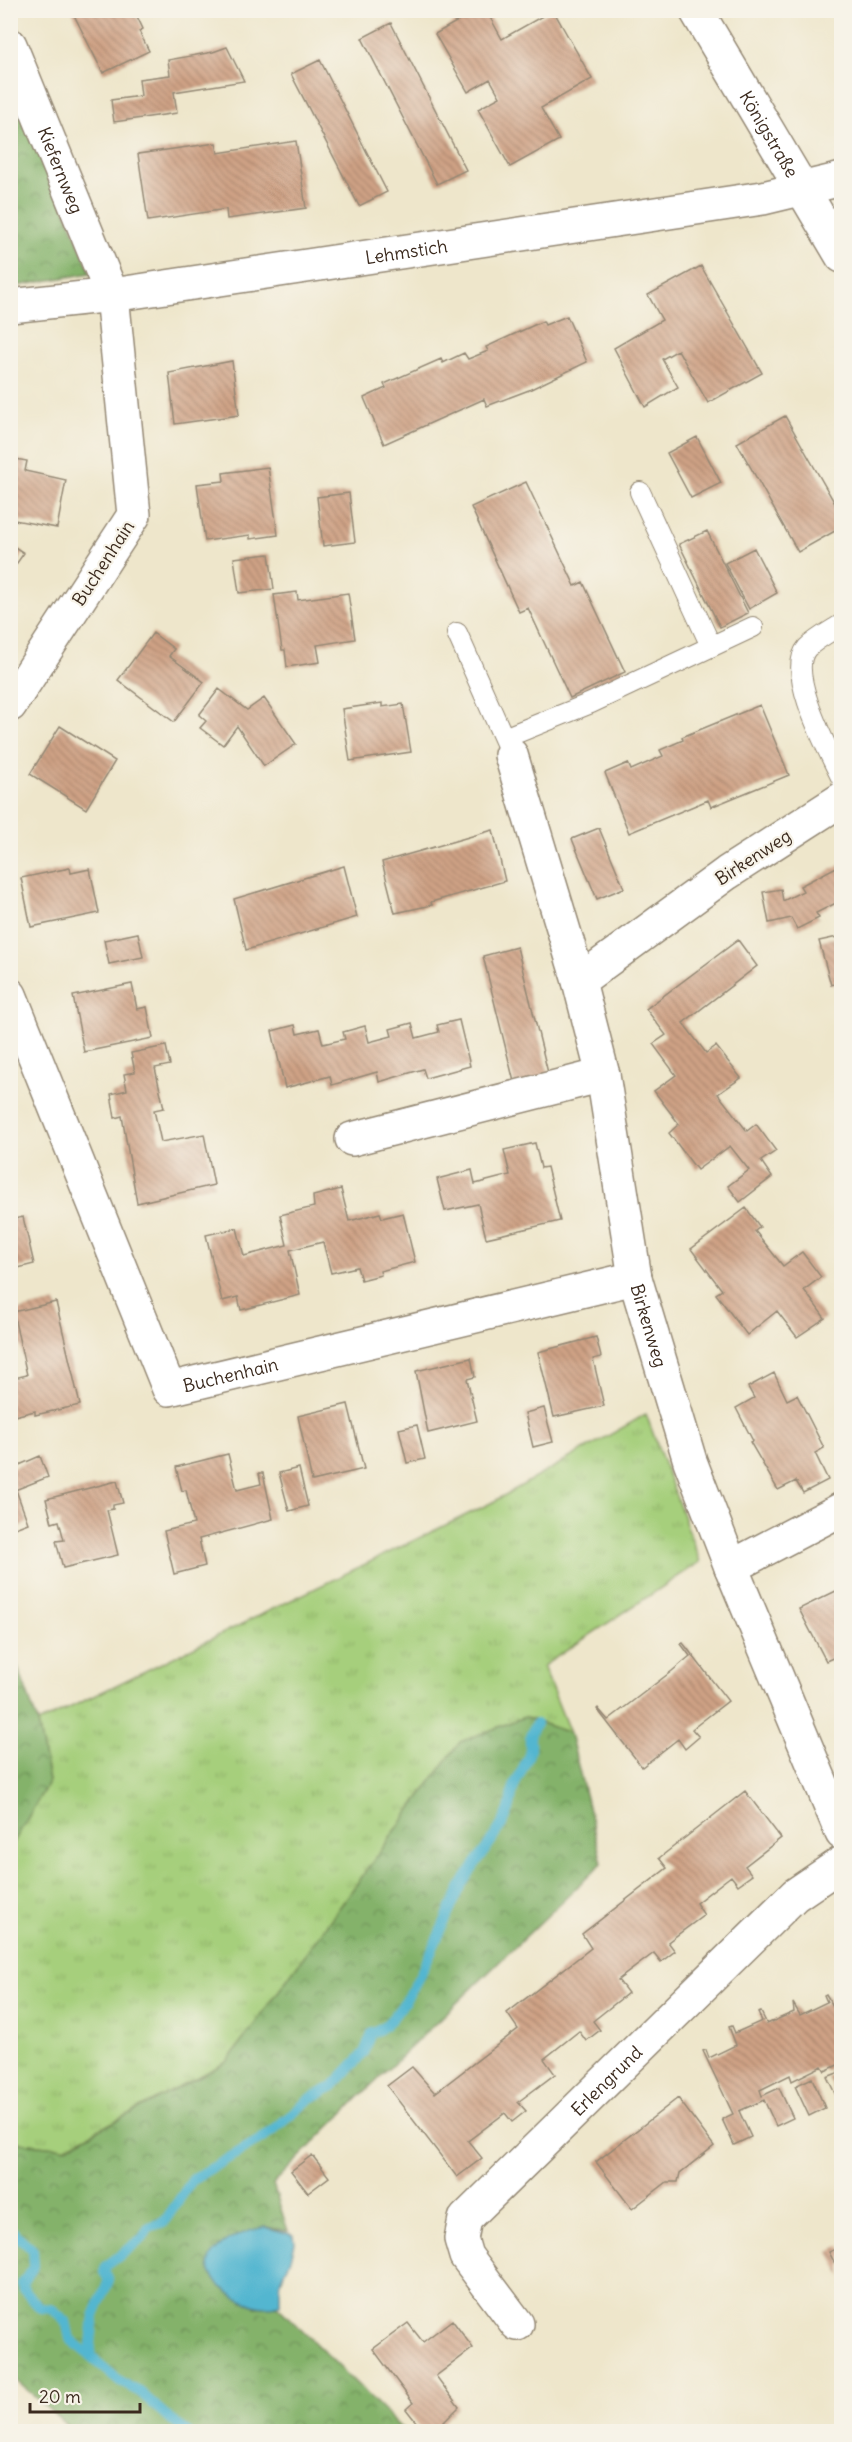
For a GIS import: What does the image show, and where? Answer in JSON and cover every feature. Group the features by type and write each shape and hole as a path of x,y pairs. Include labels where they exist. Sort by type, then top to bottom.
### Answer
{"street":[{"name":"Königstraße","path":"696,10 842,256"},
{"name":"Kiefernweg","path":"10,45 112,295"},
{"name":"Lehmstich","path":"10,306 112,295 763,198 842,179"},
{"name":"Buchenhain","path":"10,705 134,515 112,295"},
{"name":"Birkenweg","path":"508,747 579,981 603,1075 634,1278 690,1461 731,1568 842,1833"},
{"name":"Birkenweg","path":"579,981 727,873 842,799"},
{"name":"Buchenhain","path":"10,995 169,1389 634,1278"},
{"path":"352,1139 603,1075"},
{"path":"731,1568 842,1509"},
{"name":"Erlengrund","path":"517,2324 466,2256 461,2239 465,2218 795,1895 842,1863"}],"lane":[{"path":"640,492 711,646"},
{"path":"842,624 806,649 801,668 806,699 842,779"},
{"path":"457,633 508,747 591,703 753,627"}],"green space":[{"path":"11,76 91,273 11,287"},
{"path":"646,1414 700,1562 543,1666 570,1733 524,1717 460,1742 227,2062 64,2148 20,2143 11,2138 11,1847 49,1781 38,1723 493,1502"},
{"path":"11,1648 38,1723 49,1781 11,1847"},
{"path":"524,1717 570,1733 602,1863 356,2100 273,2184 288,2231 265,2227 256,2307 277,2306 405,2431 73,2431 11,2376 11,2138 20,2143 65,2148 227,2062 460,1742"}],"water":[{"path":"265,2227 294,2235 295,2243 280,2284 280,2305 268,2307 247,2302 219,2285 211,2274 209,2263 214,2253 223,2244 249,2231"}],"building":[{"path":"134,10 143,29 139,31 149,51 103,73 72,11"},
{"path":"477,10 486,10 502,39 553,10 592,79 541,108 559,140 510,167 478,109 500,97 490,79 468,92 435,34"},
{"path":"391,23 466,170 437,184 362,38"},
{"path":"227,47 244,81 174,92 177,113 114,122 111,100 141,96 139,79 170,75 168,60 213,52"},
{"path":"320,60 387,192 359,206 291,74"},
{"path":"296,141 306,208 227,219 226,209 148,221 138,154 216,143 218,153"},
{"path":"701,266 762,373 708,403 678,350 662,359 678,387 645,407 614,348 662,320 648,295"},
{"path":"567,316 587,362 529,390 487,406 484,399 384,444 364,398 386,388 384,384 441,359 443,363 464,353 468,359 488,351 486,347 543,321 545,325"},
{"path":"232,361 239,415 175,424 169,373"},
{"path":"785,416 842,516 842,527 798,552 737,443"},
{"path":"697,437 721,483 691,498 667,453"},
{"path":"10,458 27,461 25,471 66,480 57,528 15,520 14,523 10,523"},
{"path":"268,467 278,535 250,539 250,535 205,541 197,484 224,481 223,473"},
{"path":"526,482 575,586 583,582 625,672 570,698 528,608 519,612 471,507"},
{"path":"349,493 355,542 323,546 317,497"},
{"path":"707,531 748,613 720,627 679,544"},
{"path":"10,544 24,553 12,570 10,569"},
{"path":"754,548 777,593 749,609 725,563"},
{"path":"269,554 274,589 239,593 234,558"},
{"path":"297,592 298,600 348,593 355,639 317,645 320,662 287,667 285,650 282,650 274,595"},
{"path":"153,633 174,649 169,656 204,682 174,722 118,680"},
{"path":"219,689 247,710 264,698 296,744 264,766 237,726 223,745 200,728 206,721 199,715"},
{"path":"382,703 382,707 403,704 411,752 350,761 342,709"},
{"path":"760,705 789,775 711,807 708,800 629,833 605,773 628,763 631,770 663,756 660,750 683,740 682,737"},
{"path":"60,726 115,761 86,809 30,774"},
{"path":"599,828 624,888 597,899 572,839"},
{"path":"493,830 505,881 431,902 432,905 395,913 382,862"},
{"path":"842,864 842,900 816,913 819,918 797,929 791,918 769,923 763,892 781,889 783,901 803,891 800,886"},
{"path":"344,866 357,917 246,950 234,899"},
{"path":"70,868 71,873 90,869 99,913 31,927 21,878"},
{"path":"138,933 143,957 109,964 104,940"},
{"path":"842,936 841,997 837,983 831,985 819,941"},
{"path":"738,940 757,966 683,1023 706,1053 716,1046 741,1078 718,1094 747,1131 756,1124 776,1151 761,1161 772,1177 740,1202 728,1186 749,1170 730,1146 697,1170 669,1133 679,1124 654,1091 676,1075 653,1044 666,1035 646,1009"},
{"path":"517,947 550,1081 516,1090 483,956"},
{"path":"132,984 137,1009 147,1007 153,1038 84,1052 73,996"},
{"path":"459,1020 470,1066 426,1078 423,1069 379,1082 377,1072 332,1085 330,1076 285,1088 272,1031 295,1025 297,1034 319,1029 323,1044 345,1039 343,1032 365,1026 369,1042 392,1036 390,1029 412,1023 416,1038 439,1032 437,1025"},
{"path":"166,1046 170,1065 155,1068 164,1108 154,1110 161,1142 204,1134 214,1185 137,1203 122,1116 115,1118 111,1094 127,1090 124,1074 135,1072 131,1053"},
{"path":"535,1143 541,1168 547,1167 560,1221 486,1238 478,1204 445,1211 437,1179 472,1170 475,1184 510,1175 504,1150"},
{"path":"341,1189 349,1221 380,1213 382,1218 403,1213 415,1262 380,1271 381,1275 361,1280 357,1267 331,1273 323,1242 290,1250 300,1295 241,1310 238,1297 222,1301 206,1235 237,1228 244,1256 287,1245 280,1215 314,1207 313,1196"},
{"path":"746,1208 760,1227 755,1231 783,1266 802,1252 821,1277 804,1290 825,1318 797,1337 777,1311 747,1335 716,1294 722,1290 691,1249"},
{"path":"23,1217 34,1264 10,1270 10,1220"},
{"path":"56,1302 80,1405 35,1415 35,1411 10,1417 10,1379 27,1375 13,1312"},
{"path":"596,1337 601,1357 593,1359 604,1406 554,1417 538,1352"},
{"path":"471,1358 475,1377 467,1379 477,1421 428,1433 416,1371"},
{"path":"774,1373 787,1400 797,1395 824,1448 815,1453 828,1480 803,1493 796,1481 778,1490 750,1442 753,1441 736,1408 754,1398 748,1387"},
{"path":"348,1404 364,1469 312,1481 298,1416"},
{"path":"544,1408 553,1442 533,1447 525,1413"},
{"path":"417,1425 425,1459 407,1463 399,1429"},
{"path":"228,1454 237,1490 261,1484 259,1473 263,1473 273,1519 199,1539 205,1566 174,1574 164,1531 194,1524 186,1490 182,1491 176,1467"},
{"path":"40,1456 48,1477 15,1490 10,1469"},
{"path":"299,1468 308,1506 289,1511 279,1473"},
{"path":"117,1481 123,1503 113,1505 113,1509 107,1510 118,1555 63,1568 56,1541 64,1540 59,1521 52,1523 46,1499"},
{"path":"16,1490 28,1523 10,1530 10,1492"},
{"path":"842,1588 842,1654 826,1661 799,1609"},
{"path":"683,1643 728,1701 692,1729 699,1737 685,1749 678,1739 642,1767 597,1709 608,1720 672,1671 690,1656 681,1644"},
{"path":"745,1791 781,1838 745,1866 752,1875 738,1885 731,1876 696,1903 704,1915 668,1942 675,1951 661,1962 654,1953 618,1980 628,1993 593,2021 600,2030 586,2041 579,2031 544,2059 555,2074 518,2102 526,2111 512,2122 505,2113 468,2141 482,2158 457,2177 387,2086 412,2067 435,2093 518,2029 507,2013 591,1948 582,1934 667,1868 659,1858"},
{"path":"826,1994 833,2006 842,2002 842,2063 825,2071 822,2066 792,2081 790,2075 760,2090 762,2096 779,2088 793,2118 776,2126 764,2100 739,2111 751,2137 734,2145 722,2119 733,2114 703,2051 706,2050 709,2058 736,2045 729,2027 732,2026 735,2033 762,2021 758,2013 761,2012 767,2024 794,2012 793,2003 800,2015 827,2002 824,1995"},
{"path":"842,2071 842,2108 827,2077"},
{"path":"812,2078 825,2108 809,2116 795,2086"},
{"path":"678,2098 714,2146 680,2173 678,2182 667,2182 632,2209 596,2162"},
{"path":"312,2155 329,2177 308,2193 291,2171"},
{"path":"842,2246 842,2277 829,2252"},
{"path":"452,2320 473,2348 436,2376 459,2407 434,2432 424,2432 406,2409 413,2403 373,2349 408,2323 423,2342"}],"waterway":[{"path":"90,2354 94,2316 109,2280 104,2272 106,2266 143,2238 149,2227 164,2222 193,2179 266,2136 311,2098 332,2087 364,2053 372,2033 385,2025 399,2010 424,1967 463,1883 509,1810 514,1787 529,1754 530,1738 536,1724"},
{"path":"10,2229 33,2250 34,2266 22,2284 24,2290 40,2308 52,2309 66,2321 70,2339 122,2383 140,2392 188,2432"}]}
